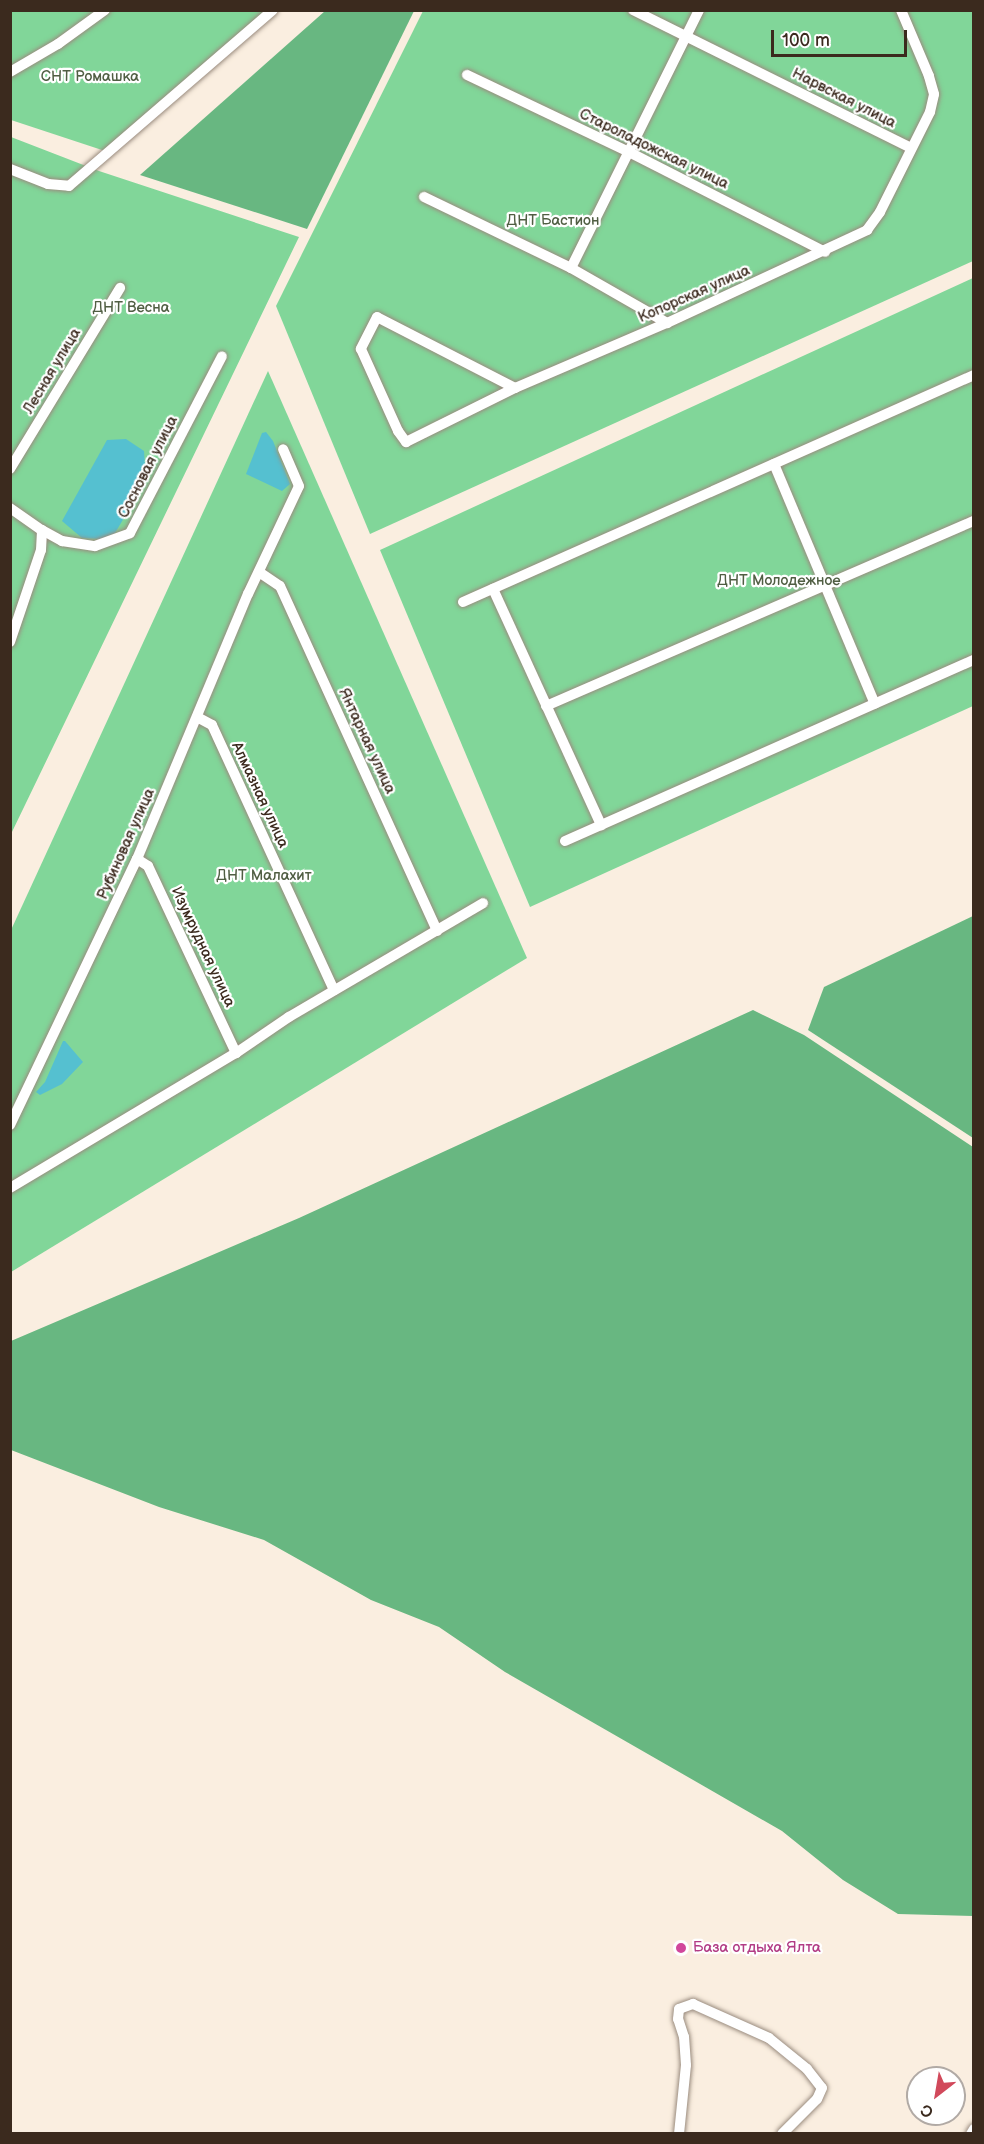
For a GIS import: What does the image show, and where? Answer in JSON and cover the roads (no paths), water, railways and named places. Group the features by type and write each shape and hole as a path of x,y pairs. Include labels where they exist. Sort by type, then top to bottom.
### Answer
{"street":[{"path":"10,72 58,44 105,10"},
{"path":"10,169 48,184 69,186 273,10"},
{"name":"Нарвская улица","path":"633,10 911,148"},
{"path":"571,268 699,10"},
{"name":"Копорская улица","path":"515,388 377,317 361,349 398,431 406,442 515,388 667,323 867,231 880,212 930,111 934,94 929,76 901,10"},
{"name":"Староладожская улица","path":"467,75 629,152 825,252"},
{"path":"424,197 571,268 667,323"},
{"name":"Лесная улица","path":"10,470 120,288"},
{"name":"Сосновая улица","path":"10,508 62,541 95,546 130,533 222,356"},
{"path":"464,602 974,375"},
{"name":"Рубиновая улица","path":"10,1125 137,859 259,572 299,486 283,449"},
{"path":"774,464 875,704"},
{"path":"546,706 826,587 974,521"},
{"path":"10,642 40,550 42,530"},
{"name":"Янтарная улица","path":"259,572 280,586 437,931"},
{"path":"493,589 601,825"},
{"path":"565,841 974,660"},
{"name":"Алмазная улица","path":"197,717 212,725 334,990"},
{"name":"Изумрудная улица","path":"137,859 148,866 236,1053"},
{"path":"10,1188 236,1053 334,990 483,903"},
{"path":"679,2133 686,2065 684,2037 678,2019 679,2010 693,2004 769,2038 807,2069 822,2088 817,2099 782,2133"},
{"path":"971,2133 974,2130"}],"water":[{"path":"266,432 273,441 290,484 282,491 246,474 262,433"},
{"path":"126,439 144,451 146,481 115,533 101,539 82,538 62,521 107,440"},
{"path":"63,1041 83,1062 62,1084 40,1095 36,1092 45,1082"}],"place":[{"name":"База отдыха Ялта","path":"681,1948"}],"park label":[{"name":"СНТ Ромашка","path":"90,77"},
{"name":"ДНТ Бастион","path":"553,221"},
{"name":"ДНТ Весна","path":"131,308"},
{"name":"ДНТ Молодежное","path":"779,581"},
{"name":"ДНТ Малахит","path":"264,876"}]}
